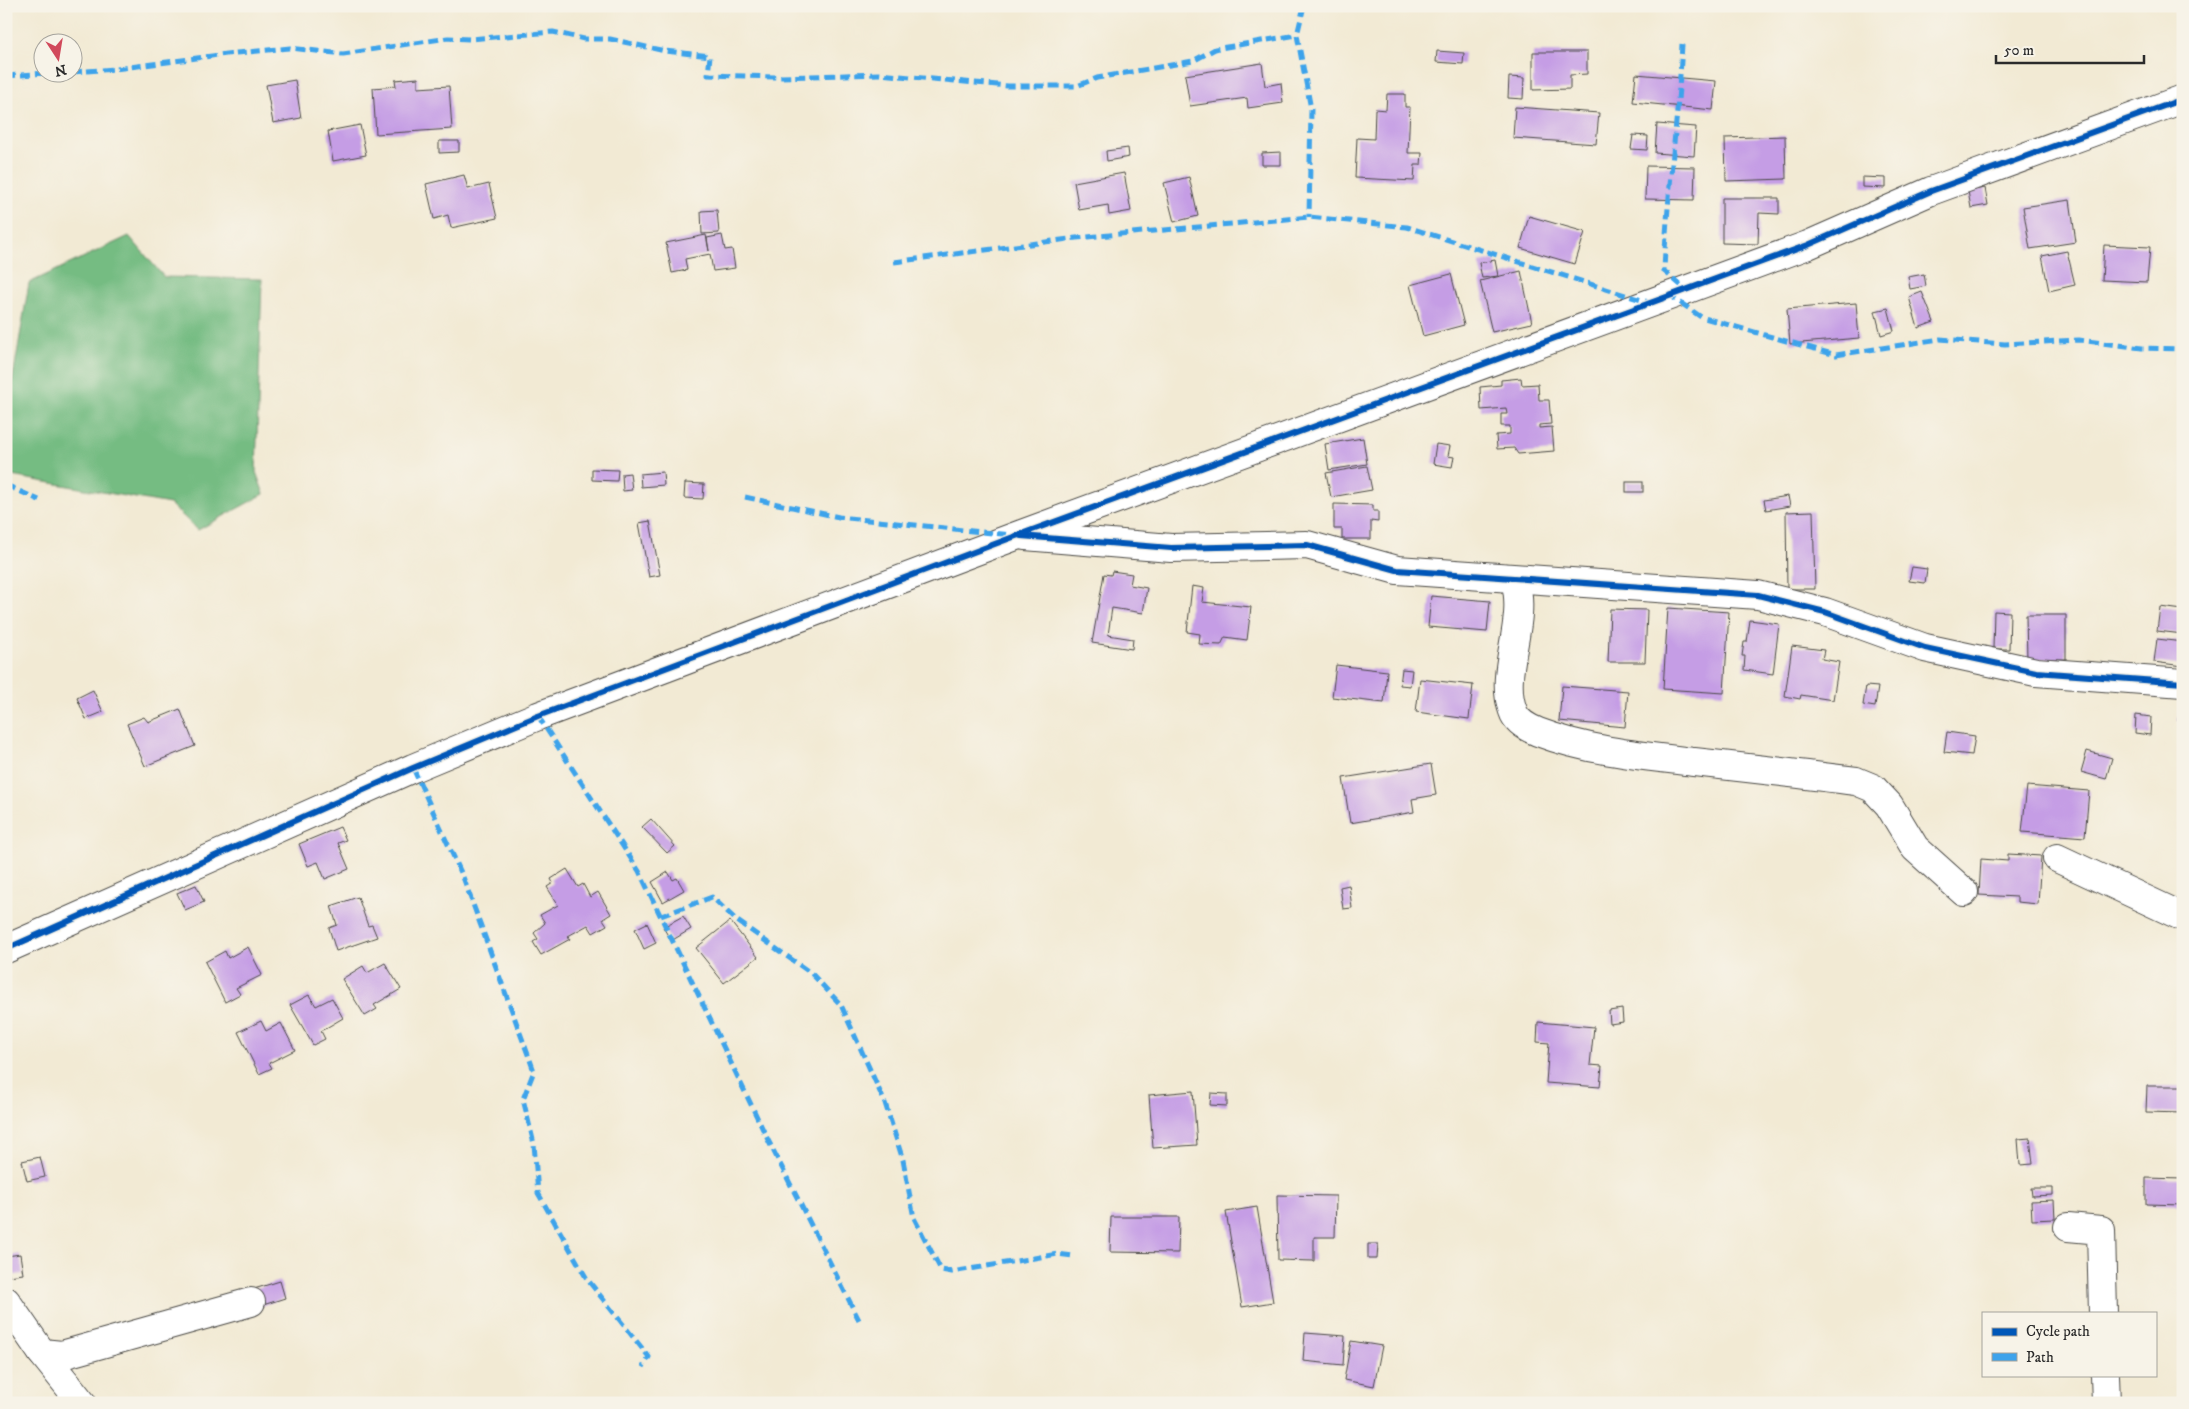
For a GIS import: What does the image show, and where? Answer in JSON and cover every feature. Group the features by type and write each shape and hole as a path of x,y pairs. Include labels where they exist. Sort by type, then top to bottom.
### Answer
{"street":[{"path":"6,948 413,768 538,716 1684,288 1808,245 1931,191 2183,99"},
{"path":"1016,536 1171,548 1308,545 1396,570 1515,580 1758,595 1825,612 1925,648 2036,672 2183,683"},
{"path":"1515,580 1520,594 1520,609 1509,681 1513,712 1522,723 1537,732 1625,754 1856,781 1873,788 1889,805 1915,848 1964,892"},
{"path":"2057,858 2183,918"},
{"path":"2068,1227 2100,1230 2103,1312"},
{"path":"6,1301 42,1353 82,1403"},
{"path":"42,1353 62,1355 251,1302"},
{"path":"2105,1376 2106,1403"}],"green space":[{"path":"129,236 164,277 262,279 256,472 264,494 198,530 170,504 6,475 6,419 29,283"}],"building":[{"path":"387,6 399,6 400,11 388,13"},
{"path":"1437,51 1464,53 1463,64 1436,62"},
{"path":"1533,52 1587,52 1587,74 1570,75 1570,89 1533,90"},
{"path":"1262,63 1265,86 1281,83 1283,103 1248,108 1247,98 1190,106 1185,75"},
{"path":"1636,74 1716,81 1713,110 1633,102"},
{"path":"1509,77 1524,78 1523,99 1508,98"},
{"path":"418,78 418,88 449,86 452,129 376,134 373,88 396,86 395,80"},
{"path":"295,80 301,118 273,123 266,85"},
{"path":"1387,94 1405,94 1405,107 1410,107 1408,153 1422,153 1421,165 1415,165 1414,181 1355,178 1357,138 1374,139 1375,109 1386,110"},
{"path":"1515,107 1599,113 1596,144 1513,138"},
{"path":"1657,124 1696,127 1694,156 1655,153"},
{"path":"360,125 366,155 333,161 328,131"},
{"path":"1633,135 1648,136 1647,150 1631,149"},
{"path":"1785,136 1786,179 1726,181 1725,138"},
{"path":"439,141 459,141 459,152 439,153"},
{"path":"1128,148 1129,157 1107,161 1106,151"},
{"path":"1281,152 1281,165 1262,165 1262,153"},
{"path":"1646,166 1695,167 1694,200 1645,199"},
{"path":"1124,173 1131,211 1109,215 1108,205 1079,210 1074,182"},
{"path":"464,175 468,189 489,184 497,218 451,228 448,215 434,219 426,184"},
{"path":"1189,177 1198,216 1174,222 1164,183"},
{"path":"1862,177 1886,178 1886,188 1862,187"},
{"path":"1985,188 1988,205 1971,208 1968,191"},
{"path":"1722,198 1779,198 1779,214 1759,213 1758,244 1722,243"},
{"path":"2070,200 2076,242 2030,249 2023,207"},
{"path":"717,210 719,233 702,234 701,211"},
{"path":"1529,216 1585,232 1575,264 1520,248"},
{"path":"706,235 709,251 707,238 722,235 725,250 732,249 735,268 713,271 710,254 685,259 687,270 672,273 666,243"},
{"path":"2104,245 2150,247 2147,282 2102,280"},
{"path":"2067,251 2075,285 2049,291 2042,256"},
{"path":"1495,260 1498,276 1482,278 1479,263"},
{"path":"1521,271 1532,323 1492,332 1480,281"},
{"path":"1451,274 1464,325 1423,336 1410,285"},
{"path":"1924,274 1926,286 1910,289 1908,277"},
{"path":"1922,292 1934,322 1918,328 1909,297"},
{"path":"1856,303 1859,338 1790,344 1787,309"},
{"path":"1888,308 1894,331 1881,335 1875,311"},
{"path":"1521,378 1522,385 1538,384 1539,400 1549,400 1551,424 1539,425 1539,428 1552,427 1554,451 1518,454 1514,448 1497,449 1496,435 1510,434 1510,426 1501,426 1501,414 1507,414 1506,408 1481,410 1480,387 1501,385 1501,380"},
{"path":"1363,438 1367,464 1329,470 1325,444"},
{"path":"1436,444 1450,446 1448,456 1454,457 1452,467 1433,464"},
{"path":"1367,466 1372,490 1331,497 1326,473"},
{"path":"592,469 618,470 617,481 592,480"},
{"path":"663,472 664,485 641,487 640,474"},
{"path":"630,473 632,490 623,491 622,474"},
{"path":"1626,482 1643,482 1643,492 1626,492"},
{"path":"685,483 704,484 703,499 684,498"},
{"path":"1788,496 1790,506 1766,510 1764,500"},
{"path":"1334,504 1373,505 1373,511 1378,511 1378,522 1371,521 1371,539 1342,539 1342,529 1334,529"},
{"path":"1813,511 1815,589 1787,589 1786,512"},
{"path":"650,521 660,575 649,577 639,523"},
{"path":"1912,567 1927,569 1925,583 1909,581"},
{"path":"1112,571 1132,574 1130,585 1147,588 1143,613 1112,608 1108,635 1133,639 1132,649 1092,643 1104,574 1111,575"},
{"path":"1192,586 1204,588 1202,602 1251,607 1247,640 1225,637 1221,645 1199,644 1200,634 1187,632"},
{"path":"1431,596 1490,601 1487,632 1428,627"},
{"path":"2160,607 2183,610 2183,634 2157,631"},
{"path":"1668,608 1729,612 1724,693 1663,689"},
{"path":"1610,609 1647,610 1645,662 1608,662"},
{"path":"1994,611 2010,612 2009,649 1993,649"},
{"path":"2026,615 2066,615 2066,659 2027,659"},
{"path":"1750,620 1779,624 1773,674 1744,670 1745,656 1742,656 1744,642 1747,642"},
{"path":"2157,639 2183,642 2183,666 2154,662"},
{"path":"1792,646 1824,650 1822,659 1839,662 1833,700 1801,695 1800,699 1785,696"},
{"path":"1336,665 1387,671 1384,703 1332,697"},
{"path":"1402,669 1412,670 1410,686 1400,685"},
{"path":"1420,679 1473,685 1469,719 1416,712"},
{"path":"1562,686 1628,691 1625,727 1559,721"},
{"path":"1866,686 1878,687 1875,707 1863,705"},
{"path":"93,690 103,712 86,719 77,698"},
{"path":"2180,702 2183,702 2183,721 2178,721"},
{"path":"180,709 195,746 145,766 127,724 144,717 148,722"},
{"path":"2136,715 2151,717 2150,735 2135,733"},
{"path":"1947,732 1975,736 1972,755 1944,752"},
{"path":"2087,751 2112,758 2106,779 2081,772"},
{"path":"1431,764 1436,795 1412,799 1414,812 1350,823 1343,778"},
{"path":"2027,786 2089,791 2085,837 2022,832"},
{"path":"651,819 675,846 667,853 642,827"},
{"path":"340,827 346,840 338,843 349,869 325,879 318,862 308,866 299,844"},
{"path":"2008,854 2041,856 2038,904 2017,902 2017,897 1979,895 1981,859 2008,861"},
{"path":"567,869 578,887 583,884 590,897 598,892 611,914 603,919 607,925 593,933 588,925 568,936 570,939 541,955 533,942 538,939 534,933 545,923 540,915 558,905 547,887 553,883 551,879"},
{"path":"668,872 673,880 677,878 684,890 663,902 652,882"},
{"path":"196,885 204,902 185,910 177,893"},
{"path":"1349,885 1352,908 1343,909 1340,887"},
{"path":"358,897 368,926 372,925 377,937 336,951 329,928 337,925 331,906"},
{"path":"683,916 691,929 671,941 663,927"},
{"path":"730,921 758,957 724,983 696,948"},
{"path":"647,923 656,943 644,949 635,929"},
{"path":"248,947 262,975 236,988 240,994 225,1002 205,962 225,951 228,958"},
{"path":"385,963 401,989 374,1005 377,1009 365,1016 342,979 363,966 367,973"},
{"path":"309,995 316,1006 332,998 343,1018 321,1031 325,1039 313,1045 290,1005"},
{"path":"1622,1009 1623,1022 1610,1024 1609,1011"},
{"path":"261,1021 266,1031 281,1023 295,1050 269,1063 272,1068 259,1074 238,1032"},
{"path":"1538,1022 1594,1027 1590,1065 1602,1066 1600,1087 1546,1083 1549,1043 1537,1042"},
{"path":"2147,1086 2183,1086 2183,1113 2146,1112"},
{"path":"1193,1091 1197,1145 1153,1148 1149,1095"},
{"path":"1211,1093 1227,1094 1227,1106 1210,1105"},
{"path":"2030,1138 2033,1164 2020,1165 2018,1139"},
{"path":"40,1157 45,1177 27,1181 22,1161"},
{"path":"2146,1178 2183,1179 2183,1205 2146,1204"},
{"path":"2031,1188 2053,1188 2053,1195 2032,1196"},
{"path":"1277,1195 1336,1196 1335,1237 1314,1237 1314,1261 1278,1260"},
{"path":"2054,1200 2055,1219 2032,1220 2031,1201"},
{"path":"1257,1207 1273,1302 1242,1307 1226,1212"},
{"path":"1111,1217 1179,1217 1178,1253 1110,1252"},
{"path":"1368,1244 1378,1244 1377,1259 1368,1259"},
{"path":"20,1254 23,1274 9,1276 7,1256"},
{"path":"280,1281 285,1298 260,1306 254,1289"},
{"path":"1305,1333 1345,1336 1343,1365 1303,1361"},
{"path":"1351,1341 1382,1346 1374,1386 1344,1380"}],"marked path":[{"path":"1304,6 1297,35 1311,109 1309,217"},
{"path":"82,71 290,48 343,54 448,38 470,39 553,32 584,39 610,39 665,51 710,56 708,75 778,77 879,74 1008,86 1077,86 1097,78 1193,61 1215,49 1297,35"},
{"path":"1682,44 1664,271 1684,288"},
{"path":"6,76 32,74"},
{"path":"894,262 1076,238 1309,217 1407,227 1648,302"},
{"path":"1668,294 1701,317 1836,355 1940,339 2005,344 2079,340 2142,348 2183,349"},
{"path":"6,485 39,500"},
{"path":"745,497 839,517 1011,535"},
{"path":"538,716 639,871 768,1140 859,1320"},
{"path":"413,768 463,877 534,1071 523,1099 534,1144 538,1193 587,1279 649,1357 643,1367"},
{"path":"661,916 712,897 736,920 812,974 841,1005 885,1103 903,1160 914,1218 941,1270 952,1272 1058,1254 1073,1256"}],"cycle path":[{"path":"6,949 413,768 538,716 1016,536 1808,245 1931,191 2183,99"},
{"path":"1021,536 1171,548 1307,545 1397,570 1758,595 1825,612 1925,648 2036,672 2183,683"}]}
